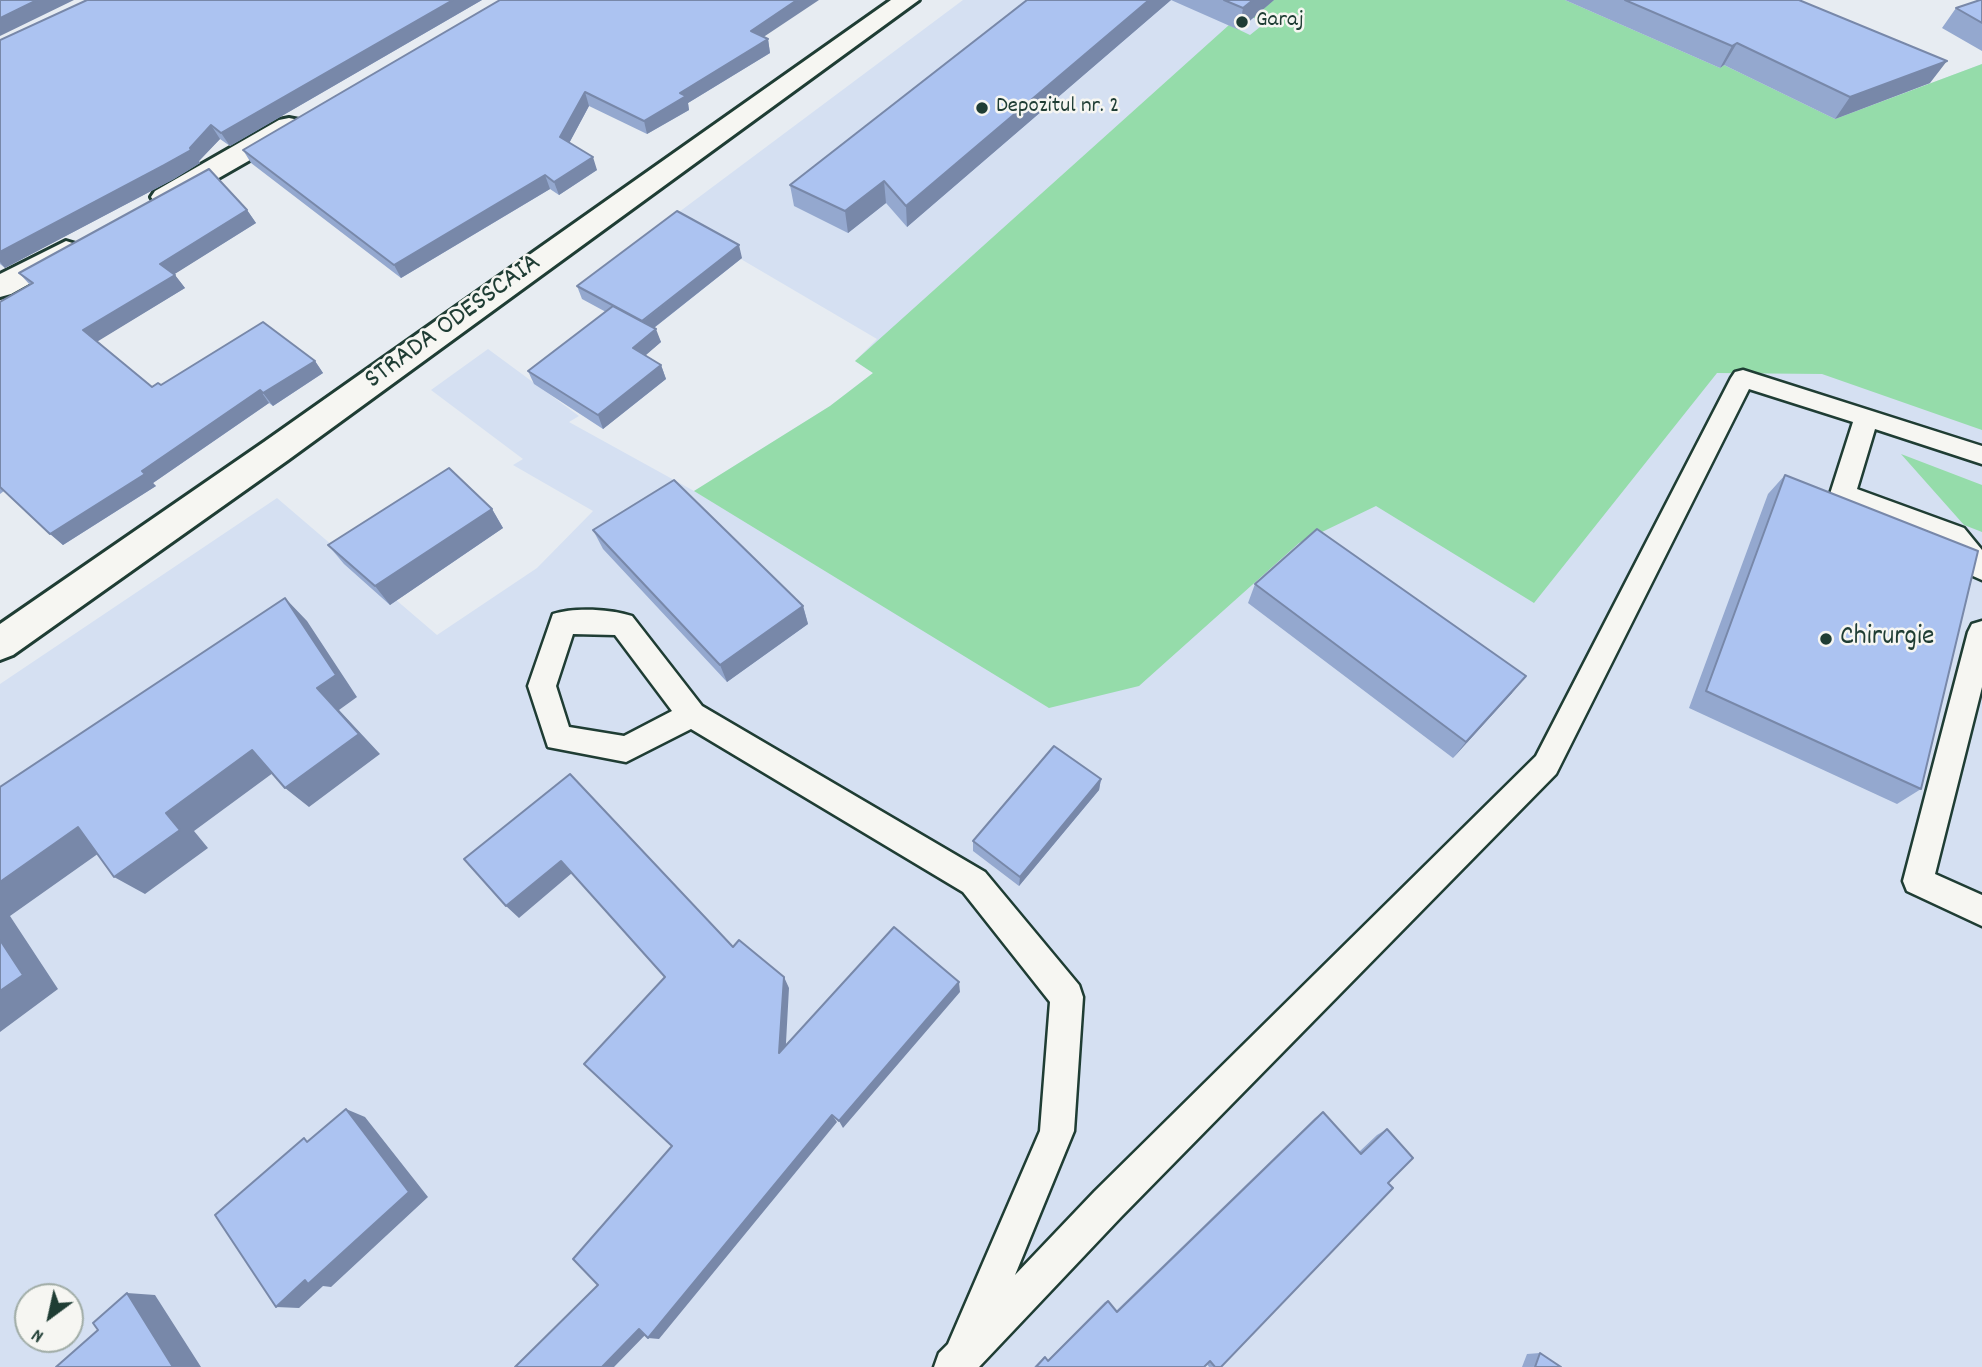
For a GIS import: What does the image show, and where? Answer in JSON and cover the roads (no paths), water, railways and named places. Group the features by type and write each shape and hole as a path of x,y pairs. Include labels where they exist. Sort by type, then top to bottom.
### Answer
{"street":[{"name":"STRADA ODESSCAIA","path":"0,644 276,451 907,0"},
{"path":"139,212 317,110"},
{"path":"0,287 93,237"}],"lane":[{"path":"957,1364 1108,1204 1546,765 1743,378 1982,455"},
{"path":"1866,418 1843,494 1955,535 1982,569"},
{"path":"692,715 626,750 558,738 542,686 563,622 622,624 692,715 974,882 1067,997 1057,1131 957,1364"},
{"path":"1982,632 1919,881 1982,911"}],"place":[{"name":"Garaj","path":"1242,22"},
{"name":"Depozitul nr. 2","path":"982,108"},
{"name":"Chirurgie","path":"1826,639"}]}
